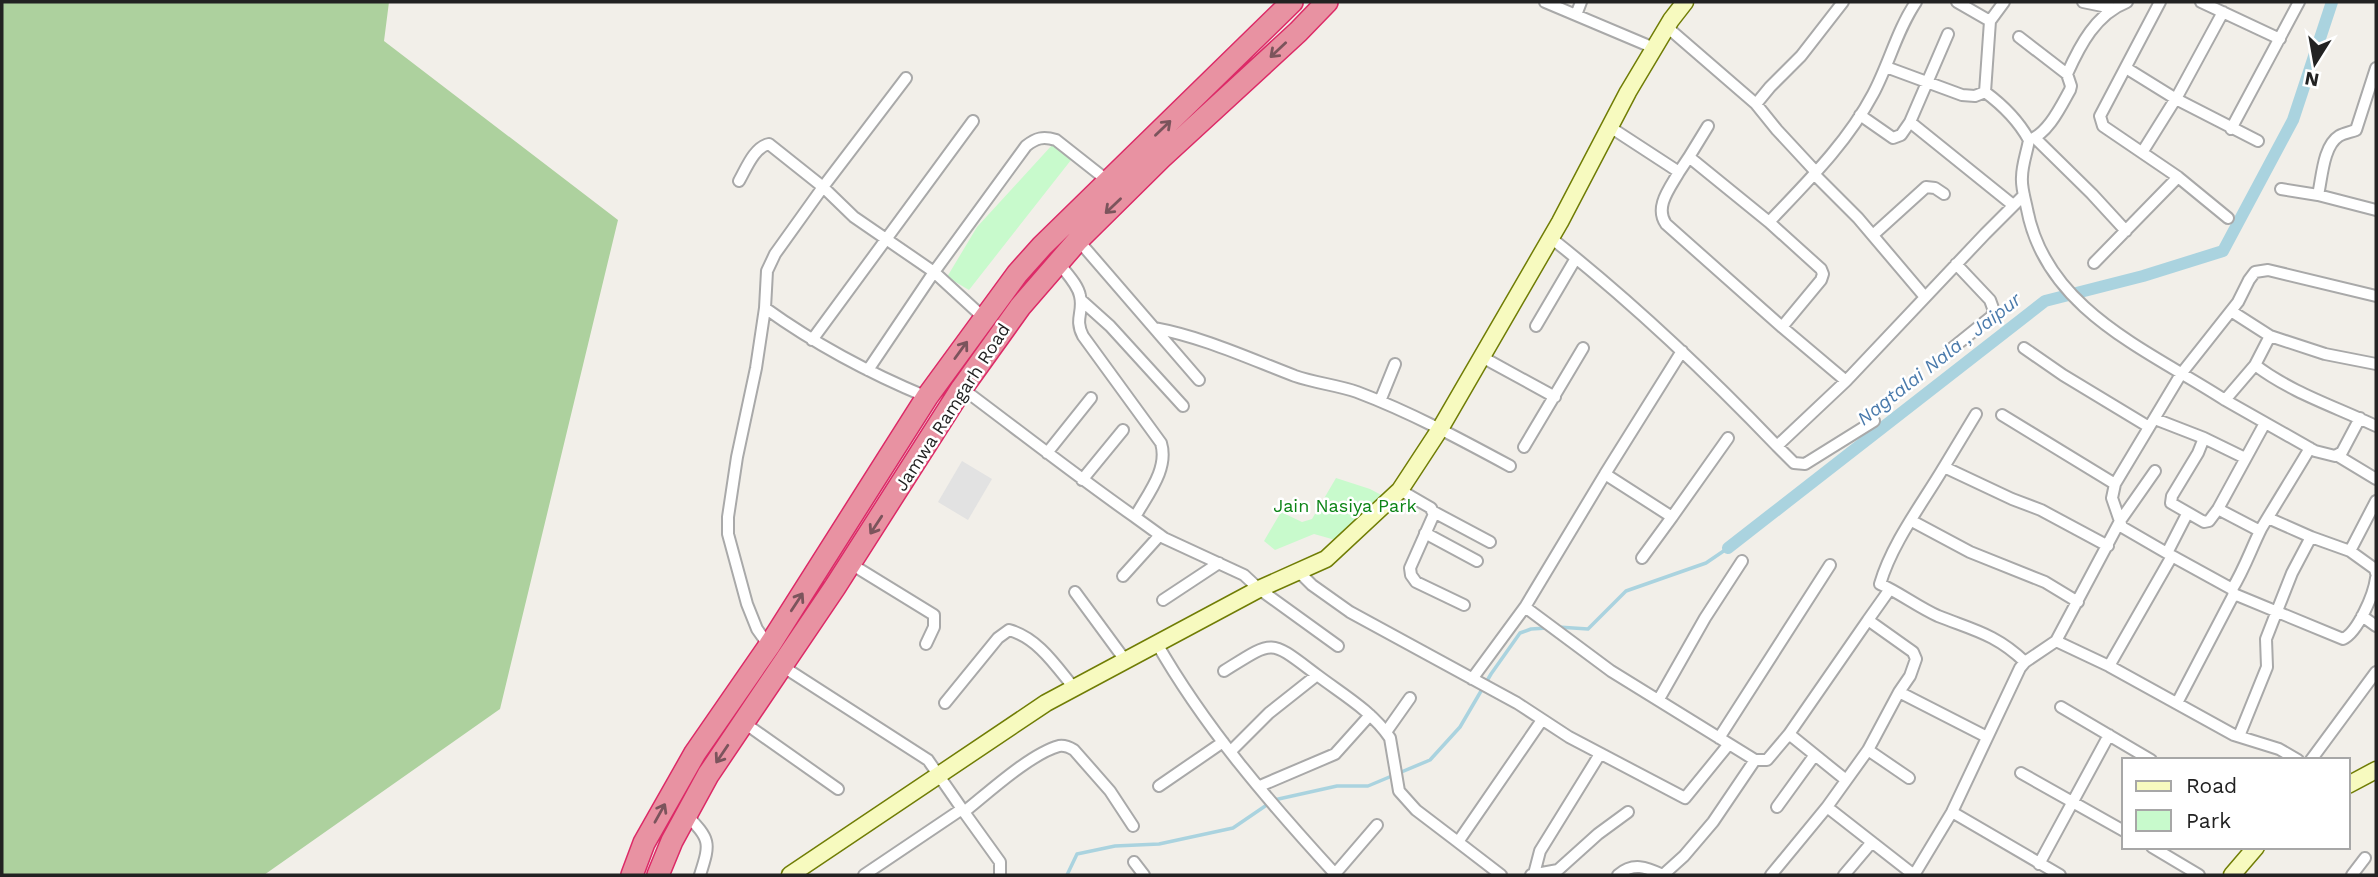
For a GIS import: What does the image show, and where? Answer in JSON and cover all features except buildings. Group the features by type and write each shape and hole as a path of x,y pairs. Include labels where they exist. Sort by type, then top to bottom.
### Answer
{"highway":[{"name":"Jamwa Ramgarh Road","path":"632,875 650,833 695,753 769,646 927,397 1017,274 1042,246 1292,2"},
{"name":"Jamwa Ramgarh Road","path":"658,875 672,841 708,775 851,564 997,336 1057,261 1161,158 1327,2"}],"street":[{"path":"1545,2 1654,48"},
{"path":"1576,15 1581,2"},
{"path":"799,873 1046,703 1259,589 1326,559 1400,490 1440,429 1550,238 1654,48 1685,2"},
{"path":"1756,104 1801,56 1843,2"},
{"path":"1769,222 1838,148 1860,115 1886,67 1916,2"},
{"path":"1957,2 1990,21"},
{"path":"1986,92 1990,21 2004,2"},
{"path":"2083,2 2112,8"},
{"path":"2067,74 2091,30 2112,8 2127,2"},
{"path":"2161,2 2101,111 2101,121 2103,126 2178,177 2228,218"},
{"path":"2201,2 2280,39"},
{"path":"2231,129 2300,2"},
{"path":"2143,152 2176,99 2222,12"},
{"path":"1667,27 1756,104 1925,297"},
{"path":"1860,115 1893,138 1901,135 1910,122 1948,34"},
{"path":"2019,37 2067,74 2071,86 2056,113 2032,139 2022,179 2037,246 2058,279 2078,302 2103,323 2181,374 2310,448 2338,456 2376,479"},
{"path":"1886,67 1969,97 1986,92"},
{"path":"2126,68 2176,99 2258,141"},
{"path":"2318,195 2332,143 2339,136 2356,130 2376,68"},
{"path":"769,646 757,629 747,604 728,534 737,457 756,368 765,308 767,271 822,187 906,78"},
{"path":"1986,92 2007,109 2032,139 2092,194 2126,231"},
{"path":"812,340 973,121"},
{"path":"1910,122 2013,205"},
{"path":"1708,126 1661,205 1661,218 1846,382"},
{"path":"1609,127 1679,172"},
{"path":"868,370 934,272 1026,146 1036,138 1046,137 1065,145 1108,181"},
{"path":"739,181 759,149 769,144 854,217 934,272 984,318"},
{"path":"1689,157 1769,222 1821,269 1821,280 1782,327"},
{"path":"2094,263 2178,177"},
{"path":"1873,235 1921,190 1930,186 1944,194"},
{"path":"2281,189 2376,209"},
{"path":"1777,446 1846,382 2024,195"},
{"path":"1550,238 1629,301 1719,385 1794,463 1805,464 1874,421"},
{"path":"1078,240 1199,380"},
{"path":"1536,326 1576,258"},
{"path":"1057,261 1080,292 1078,327 1083,336 1161,443 1164,458 1135,517"},
{"path":"1950,350 1991,317 1994,311 1990,300 1956,264"},
{"path":"2268,518 2350,551 2376,572 2362,616 2349,636 2343,639 2277,612 2169,555 2122,527 2112,498 2115,484 2181,374 2231,311 2255,272 2268,270 2376,296"},
{"path":"1081,300 1110,326 1183,406"},
{"path":"765,308 812,340 927,397"},
{"path":"2231,311 2270,337 2325,354 2376,363"},
{"path":"1154,328 1194,337 1299,377 1380,401 1440,429 1510,467"},
{"path":"2225,400 2255,365 2270,337"},
{"path":"1524,447 1583,348"},
{"path":"2024,348 2063,375 2152,423 2204,438 2245,458"},
{"path":"1475,680 1525,607 1682,351"},
{"path":"1482,357 1555,397"},
{"path":"1380,401 1395,364"},
{"path":"2255,365 2280,384 2376,426"},
{"path":"944,374 1082,480 1160,535 1244,575 1259,589 1338,646"},
{"path":"1046,453 1091,398"},
{"path":"1976,414 1912,521 1880,584 1938,615 1989,635 2009,646 2025,662"},
{"path":"2002,415 2115,484"},
{"path":"2338,456 2360,418"},
{"path":"2204,438 2172,496 2171,503 2204,522 2209,521 2218,509 2265,423"},
{"path":"1082,480 1123,430"},
{"path":"1642,558 1728,438"},
{"path":"2177,704 2244,571 2260,531 2310,448"},
{"path":"1944,467 2041,510 2108,546"},
{"path":"1827,807 1914,875 1952,811 2025,662 2056,641 2120,522 2155,471"},
{"path":"1605,474 1672,517"},
{"path":"1400,490 1490,542"},
{"path":"2350,551 2376,501"},
{"path":"2218,509 2260,531"},
{"path":"1432,510 1433,518 1410,568 1411,575 1416,582 1464,605"},
{"path":"2109,666 2169,555 2187,514"},
{"path":"1912,521 1927,527 1945,541 2045,582 2078,602"},
{"path":"1425,533 1477,561"},
{"path":"1123,576 1160,535"},
{"path":"2239,736 2267,667 2266,639 2292,573 2311,537"},
{"path":"1659,699 1705,618 1742,561"},
{"path":"1163,600 1219,563"},
{"path":"851,564 934,615 934,626 926,644"},
{"path":"1298,571 1312,585 1350,612 1488,687 1600,754 1685,798 1724,741 1830,565"},
{"path":"1525,607 1611,671 1755,760 1767,760 1789,734 1890,589"},
{"path":"1075,592 1125,660"},
{"path":"2362,616 2376,626"},
{"path":"1771,875 1827,807 1868,750 1910,676 1916,659 1913,652 1868,620"},
{"path":"945,704 998,638 1009,630 1031,640 1043,650 1074,688"},
{"path":"2056,641 2109,666 2239,736 2279,749 2295,758"},
{"path":"1156,642 1198,710 1335,875 1377,825"},
{"path":"1224,671 1259,649 1274,647 1284,650 1370,715 1390,738 1399,791 1416,810 1501,875"},
{"path":"782,666 928,760 1000,862 1000,875"},
{"path":"2312,758 2376,672"},
{"path":"1231,751 1247,732 1317,675"},
{"path":"1899,692 1987,737"},
{"path":"1386,732 1410,698"},
{"path":"2061,707 2148,758"},
{"path":"1261,788 1335,754 1370,715"},
{"path":"1458,842 1542,719"},
{"path":"743,722 838,789"},
{"path":"1789,734 1846,780"},
{"path":"2039,864 2109,735"},
{"path":"1159,786 1223,742"},
{"path":"864,875 1036,758 1059,746 1074,750 1110,791 1133,826"},
{"path":"1868,750 1909,778"},
{"path":"1532,874 1541,851 1600,754"},
{"path":"1777,807 1814,756"},
{"path":"1618,875 1631,867 1644,866 1663,874 1684,856 1713,822 1755,760"},
{"path":"2350,784 2376,770"},
{"path":"2021,773 2122,830"},
{"path":"1952,811 2060,875"},
{"path":"1532,874 1558,870 1598,834 1628,812"},
{"path":"686,814 706,835 708,845 700,875"},
{"path":"1844,875 1872,842"},
{"path":"2155,849 2199,875"},
{"path":"2232,875 2254,849"},
{"path":"2352,875 2365,858"},
{"path":"1134,862 1144,875"}],"green space":[{"path":"2,2 389,2 384,41 618,220 500,709 264,875 2,875"},
{"path":"1053,144 1071,160 969,290 947,277 977,227"},
{"name":"Jain Nasiya Park","path":"1336,478 1370,489 1389,499 1339,541 1314,534 1275,550 1264,541 1281,512 1302,522 1312,519"}],"shaded area":[{"path":"962,461 992,479 968,520 938,502"}],"waterway":[{"name":"Nagtalai Nala , Jaipur","path":"1728,548 2045,301 2143,276 2223,251 2293,120 2332,2"},
{"path":"1558,627 1588,629 1626,591 1706,563 1728,548"},
{"path":"1067,875 1077,854 1115,846 1159,844 1233,828 1274,800 1337,786 1368,786 1430,760 1460,727 1491,674 1520,633 1547,628"}]}
